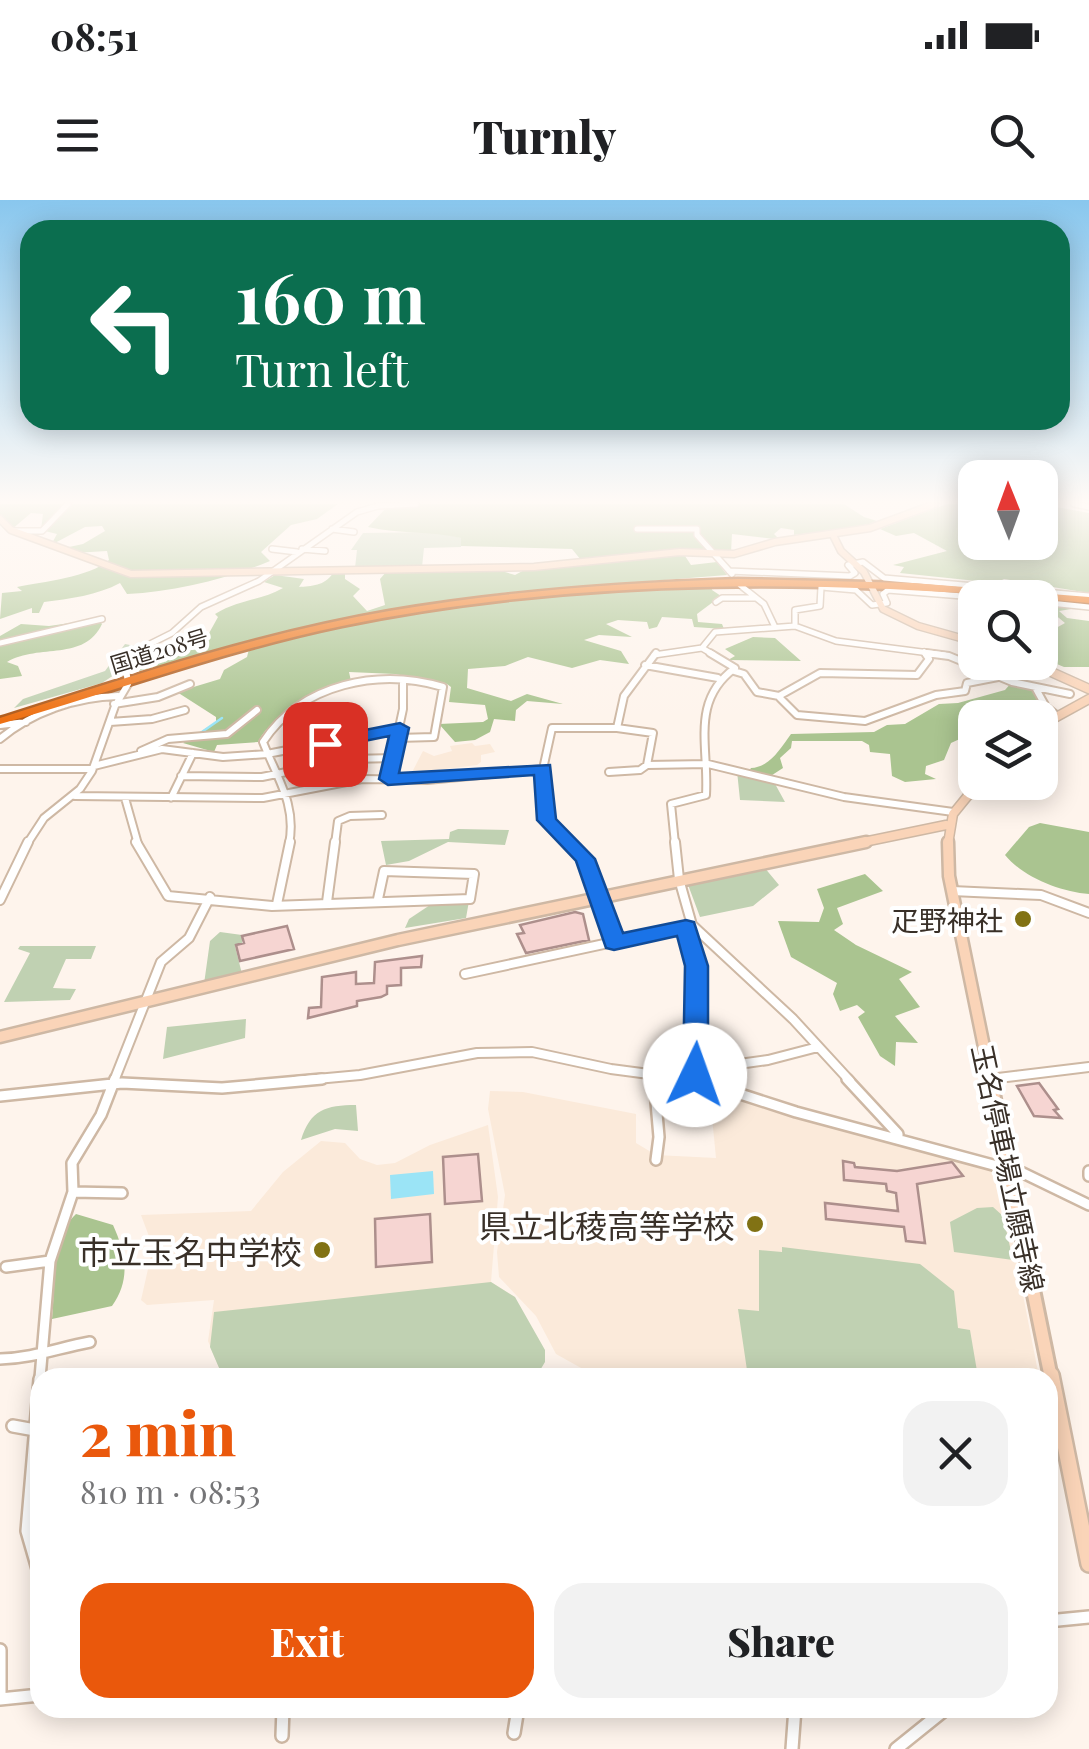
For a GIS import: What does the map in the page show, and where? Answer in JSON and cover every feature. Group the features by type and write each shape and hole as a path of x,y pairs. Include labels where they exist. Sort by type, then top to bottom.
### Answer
{"highway":[{"name":"国道208号","path":"0,723 126,680 297,633 508,596 713,580 869,583 1089,602"},
{"name":"国道208号","path":"869,583 958,592"},
{"path":"1058,601 1089,602"}],"street":[{"path":"0,900 39,822 75,796 94,765 126,680 125,660 135,648 172,633 201,607 265,576"},
{"path":"864,576 878,604 904,620 958,637"},
{"path":"882,576 1089,602"},
{"path":"740,585 764,604 774,625"},
{"path":"795,626 794,610 820,606 821,587 852,589 868,604 887,603 884,591 894,590 958,596"},
{"path":"716,602 722,598 756,598"},
{"path":"0,643 102,618"},
{"path":"617,728 624,696 659,651 689,652 702,648 715,632 795,626 836,641 958,660"},
{"path":"702,648 731,662 734,671"},
{"path":"780,698 818,673 917,675 929,660 924,652"},
{"path":"645,665 718,678 734,671 744,674 757,692 780,698 797,715 865,721 936,695 965,691 967,682 979,680"},
{"path":"1058,675 1089,689"},
{"path":"277,904 294,833 292,806 267,754 263,742 266,736 309,702 359,681 393,676 443,688 434,737 398,738"},
{"path":"168,677 176,690"},
{"path":"695,1074 696,966 679,879 672,804 674,800 704,797 708,764 703,732 706,704 718,678"},
{"path":"388,779 400,728 403,680"},
{"path":"1009,680 1070,694"},
{"path":"114,704 190,684"},
{"path":"1035,687 1042,700"},
{"path":"0,738 11,728 56,707 92,697 118,696"},
{"path":"1058,714 1089,699"},
{"path":"110,722 152,719 185,710"},
{"path":"138,755 151,744 168,739 227,734 257,710"},
{"path":"0,723 30,722"},
{"path":"0,769 94,765 175,748 222,757 267,754 400,728"},
{"path":"614,942 585,859 546,820 543,769 552,728 617,728 653,733 647,765"},
{"path":"171,798 194,753"},
{"path":"182,776 276,774 350,759 395,758"},
{"path":"609,772 640,770 647,765 708,764 844,797 953,812"},
{"path":"75,796 284,795 338,782 543,769"},
{"path":"125,798 136,841 168,896 210,897 243,905 470,898 474,874 384,871 378,898"},
{"path":"0,1036 600,896 946,825 964,800"},
{"path":"327,902 338,821 382,815"},
{"name":"玉名停車場立願寺線","path":"946,825 952,891 1051,1368"},
{"path":"952,891 984,889 1064,899 1089,914"},
{"path":"41,1368 50,1260 73,1192 72,1163 114,1084 161,962 189,938 210,897"},
{"path":"464,974 689,926"},
{"path":"689,926 793,1018 853,1080 898,1134 898,1139"},
{"path":"695,1074 818,1047"},
{"path":"0,1096 114,1084 181,1088 360,1075 476,1052 510,1050 611,1069 695,1074 898,1139 1008,1169 1049,1183 1089,1205"},
{"path":"990,1079 1089,1066"},
{"path":"653,1071 659,1136 656,1160"},
{"path":"73,1192 122,1194"},
{"path":"6,1268 50,1260"},
{"path":"0,1359 34,1358 90,1342"},
{"name":"玉名停車場立願寺線","path":"1058,1400 1089,1564"},
{"path":"14,1426 30,1429"},
{"path":"30,1493 30,1541"},
{"path":"1058,1620 1089,1617"},
{"path":"0,1650 0,1696 30,1696"},
{"path":"282,1736 283,1718"},
{"path":"514,1732 516,1718"},
{"path":"792,1749 794,1718"},
{"path":"896,1749 935,1718"}],"shaded area":[{"path":"490,744 495,752 481,755 477,765 429,771 409,778 423,751 434,756 452,751 450,746"},
{"name":"県立北稜高等学校","path":"702,1086 999,1172 1037,1368 581,1368 556,1354 536,1316 499,1277 497,1252 505,1195 488,1109 490,1091 523,1092 636,1114 636,1143 656,1155 716,1158 712,1117"},
{"name":"市立玉名中学校","path":"488,1125 498,1197 491,1282 515,1297 534,1368 219,1368 208,1341 214,1300 147,1305 141,1300 153,1247 141,1215 251,1211 283,1172 321,1141 345,1143 360,1159 377,1165 395,1163 430,1145"}],"green space":[{"path":"72,576 223,576 145,593 127,594 120,583 73,598 44,602 39,613 32,613 32,608 0,619 2,593"},
{"path":"273,576 304,579 299,587 318,584 330,576 345,576 360,589 353,596 367,611 385,605 380,579 711,576 502,593 429,604 347,619 139,671 129,669 129,656 141,649 160,655 203,644 218,617 215,614 283,588 264,582"},
{"path":"932,576 1089,576 1089,593 1058,588 1058,580"},
{"path":"712,583 712,590 721,596 697,614 698,622 722,624 724,629 694,627 692,619 662,617 657,627 649,629 647,622 618,620 606,624 632,637 599,635 584,640 621,651 629,664 600,660 572,668 528,657 505,666 468,669 467,688 511,701 527,694 563,704 527,701 516,710 515,721 494,719 490,732 475,740 455,742 439,724 488,719 485,705 449,702 451,687 447,684 395,674 349,672 351,681 287,713 258,742 217,745 214,752 183,743 216,722 216,717 177,692 220,679 224,670 247,657 249,649 357,622 506,598"},
{"path":"1058,605 1077,608 1059,611 1067,618 1089,621 1089,667 1058,664 1058,627 1065,623 1058,617"},
{"path":"98,619 102,624 84,643 20,656 7,662 18,666 22,676 0,679 0,646 11,642 0,643 0,636 21,624 49,626"},
{"path":"753,637 775,638 801,661 728,660 735,656 725,649"},
{"path":"125,644 135,646 123,658 123,669 102,683 14,708 23,699 105,671"},
{"path":"1012,682 1035,687 1044,700 969,700 1005,690"},
{"path":"958,703 958,740 951,743 944,760 926,766 925,774 936,779 905,782 892,776 890,754 870,752 869,745 862,741 792,741 791,748 780,758 783,768 766,779 747,774 773,757 791,734 874,732 887,725 905,724 939,704"},
{"path":"737,771 774,782 785,802 740,800"},
{"path":"1040,823 1089,832 1089,894 1043,882 1005,855 1029,827"},
{"path":"509,830 505,845 448,842 409,861 386,865 381,841 449,839 450,832"},
{"path":"764,867 779,885 753,906 700,917 687,882"},
{"path":"865,874 883,891 837,908 843,924 834,930 912,972 899,979 920,1007 895,1016 918,1043 896,1042 895,1066 880,1056 858,1017 865,1012 857,1005 840,1011 833,994 837,983 791,957 778,921 819,922 824,908 817,889"},
{"path":"436,901 469,901 466,918 405,928 409,919"},
{"path":"220,932 242,935 242,943 235,946 242,974 204,984 210,941"},
{"path":"96,946 91,959 66,959 53,988 76,989 70,1000 4,1002 30,953 18,949"},
{"path":"246,1019 245,1038 163,1059 167,1027"},
{"path":"356,1105 358,1131 335,1129 301,1140 309,1122 321,1111"},
{"path":"993,1207 1003,1216 1013,1260 954,1252 950,1222 977,1208"},
{"path":"76,1214 113,1225 123,1256 122,1286 112,1306 52,1319 59,1249 68,1223"},
{"path":"782,1247 920,1264 954,1291 958,1328 970,1330 976,1368 747,1368 738,1309 759,1311 759,1250 782,1252"},
{"path":"491,1282 515,1297 545,1350 545,1362 541,1368 219,1368 210,1347 214,1312"}],"water":[{"path":"433,1171 434,1194 391,1199 390,1175"}],"building":[{"path":"575,912 583,914 589,940 526,953 517,934 524,933 520,925"},
{"path":"287,926 294,949 240,961 236,945 244,943 242,936"},
{"path":"422,956 421,967 401,968 401,985 387,986 387,994 308,1018 309,1008 321,1007 322,977 356,972 356,984 374,983 375,962"},
{"path":"1039,1083 1061,1118 1034,1116 1017,1086"},
{"path":"478,1154 482,1201 445,1204 443,1157"},
{"path":"843,1161 854,1163 855,1167 897,1171 952,1162 963,1176 917,1184 925,1243 906,1241 904,1227 826,1219 825,1203 898,1211 896,1193 887,1191 886,1184 844,1180"},
{"path":"430,1214 432,1262 376,1267 375,1219"}],"waterway":[{"path":"199,734 222,718"}],"place":[{"name":"疋野神社","path":"1023,919"},
{"name":"県立北稜高等学校","path":"755,1224"},
{"name":"市立玉名中学校","path":"322,1250"}],"route":[{"path":"325,744 400,728 388,779 427,780 543,769 546,820 585,859 614,942 686,927 698,994 695,1075"}]}
